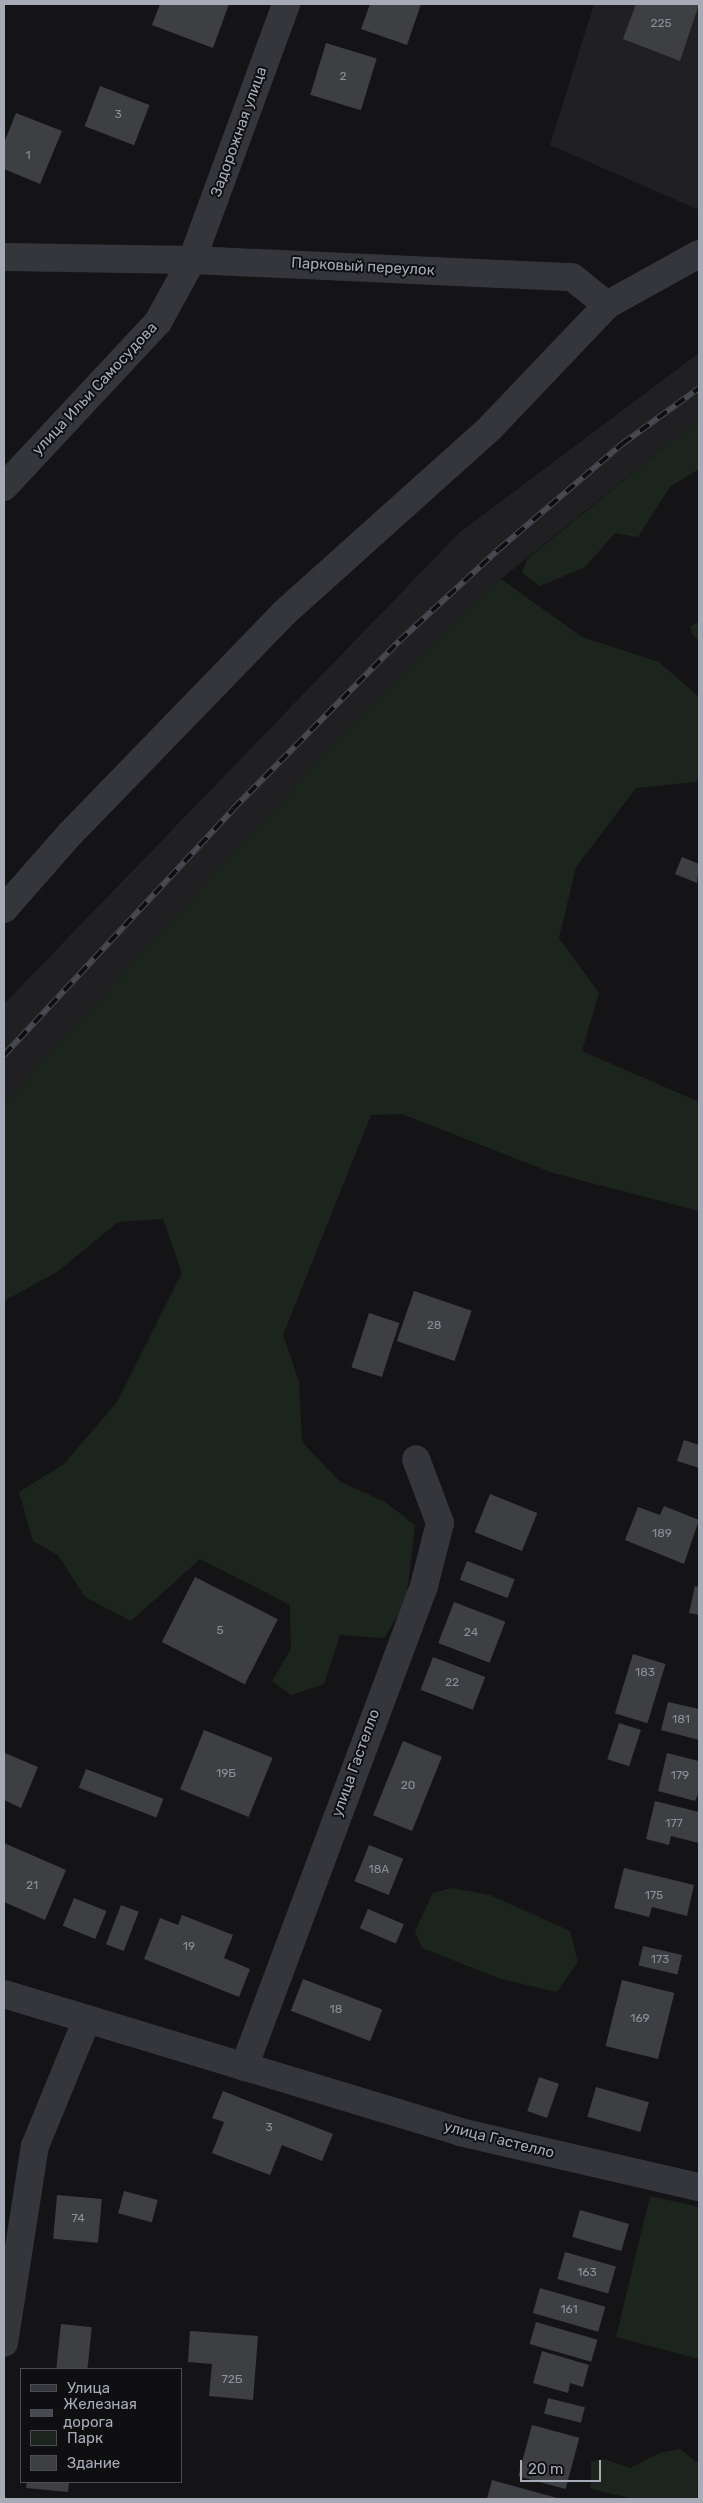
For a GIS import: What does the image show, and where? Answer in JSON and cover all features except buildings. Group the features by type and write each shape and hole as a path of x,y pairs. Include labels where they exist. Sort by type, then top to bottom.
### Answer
{"street":[{"name":"Задорожная улица","path":"192,260 286,4"},
{"path":"4,909 70,834 284,613 491,427 607,305 699,254"},
{"name":"Парковый переулок","path":"4,257 192,260 572,277 607,305"},
{"name":"улица Ильи Самосудова","path":"4,486 158,322 192,260"},
{"name":"улица Гастелло","path":"244,2066 424,1586 440,1523 416,1459"},
{"name":"улица Гастелло","path":"4,1994 460,2132 699,2188"},
{"path":"4,2343 36,2146 87,2019"}],"shaded area":[{"path":"594,4 699,4 699,210 550,145"},
{"path":"699,353 699,419 501,579 354,722 4,1103 4,1004 459,533"}],"green space":[{"path":"699,419 699,469 670,487 638,537 615,533 585,567 540,586 522,573 527,559"},
{"path":"501,579 582,637 659,662 699,697 699,775 696,782 636,788 576,867 559,938 599,993 582,1051 699,1102 699,1211 553,1173 402,1114 371,1115 283,1335 299,1382 302,1442 339,1481 385,1502 415,1525 406,1602 384,1638 340,1635 324,1684 291,1695 272,1681 291,1649 290,1605 200,1559 131,1621 85,1597 58,1555 33,1541 19,1492 64,1464 117,1402 182,1273 163,1219 118,1222 57,1272 4,1301 4,1103 354,722"},
{"path":"699,622 699,641 692,634 690,626"},
{"path":"452,1888 490,1895 570,1931 578,1962 557,1992 501,1979 422,1948 415,1931 433,1893"},
{"path":"650,2196 699,2207 699,2359 616,2337"},
{"path":"680,2449 699,2464 697,2499 634,2499 591,2489 591,2462 604,2459 630,2468 659,2453"}],"railway":[{"path":"4,1055 233,809 399,641 499,549 622,444 699,388"}]}
